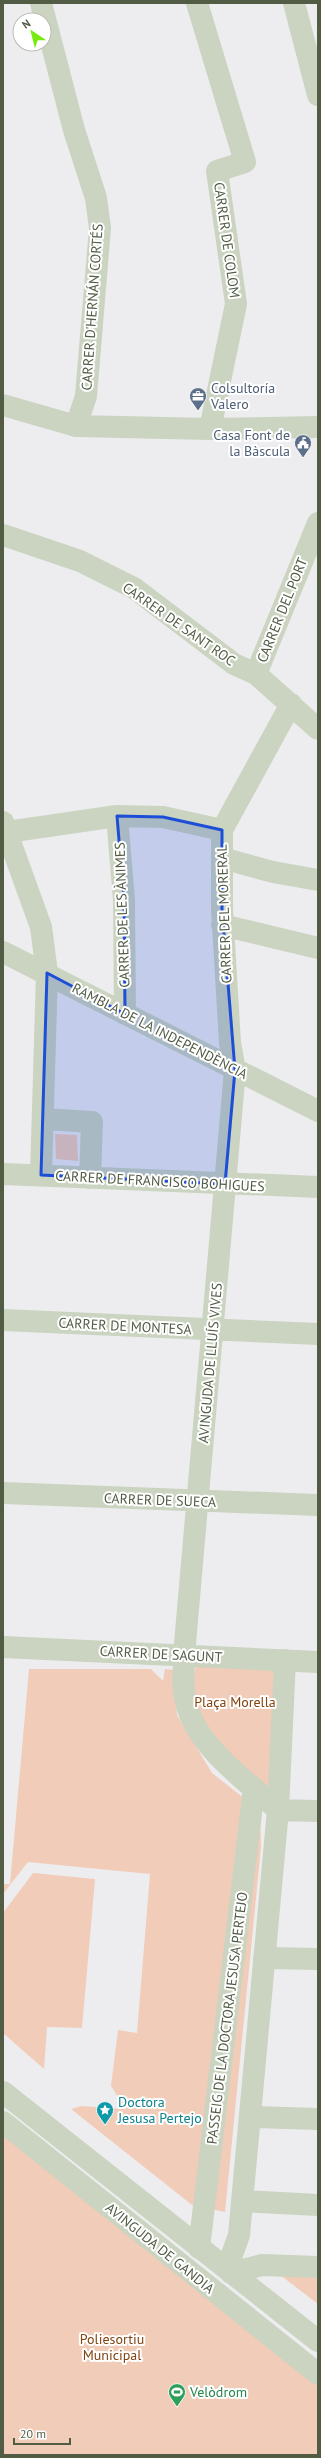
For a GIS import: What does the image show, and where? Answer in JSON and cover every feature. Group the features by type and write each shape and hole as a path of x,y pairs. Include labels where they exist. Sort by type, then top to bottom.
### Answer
{"street":[{"name":"CARRER D'HERNÁN CORTÉS","path":"41,3 74,130 96,198 100,228 86,396 76,426"},
{"name":"CARRER DE COLOM","path":"197,3 245,162 217,171 236,304 210,429"},
{"path":"294,3 318,95"},
{"path":"3,405 76,426 210,429 318,427"},
{"name":"CARRER DEL PORT","path":"256,674 314,545 318,523"},
{"name":"CARRER DE SANT ROC","path":"3,535 80,561 134,588 234,664 256,674 318,729"},
{"name":"CARRER DEL MORERAL","path":"235,1070 230,1043 222,925 222,830 291,704"},
{"path":"41,1175 44,1119 47,973 41,927 5,827 117,816 163,817 222,830"},
{"name":"CARRER DE LES ÀNIMES","path":"117,816 124,900 125,1014"},
{"path":"222,858 273,872 318,880"},
{"path":"222,925 318,948"},
{"name":"RAMBLA DE LA INDEPENDÈNCIA","path":"3,952 318,1111"},
{"name":"AVINGUDA DE LLUÍS VIVES","path":"235,1070 184,1656 185,1699 194,1723 214,1752 278,1810"},
{"path":"44,1119 92,1122 90,1178"},
{"name":"CARRER DE FRANCISCO BOHIGUES","path":"3,1174 318,1187"},
{"name":"CARRER DE MONTESA","path":"3,1320 318,1334"},
{"name":"CARRER DE SUECA","path":"3,1492 198,1502 318,1505"},
{"name":"CARRER DE SAGUNT","path":"3,1647 318,1662"},
{"name":"PASSEIG DE LA DOCTORA JESUSA PERTEJO","path":"229,2271 239,2235 250,2116 278,1810 285,1660"},
{"name":"PASSEIG DE LA DOCTORA JESUSA PERTEJO","path":"199,2248 254,1788"},
{"path":"278,1810 318,1811"},
{"path":"264,1958 318,1959"},
{"name":"AVINGUDA DE GANDIA","path":"3,2092 318,2342"},
{"path":"250,2116 318,2119"},
{"name":"AVINGUDA DE GANDIA","path":"3,2122 318,2374"},
{"path":"242,2201 318,2205"},
{"path":"229,2271 262,2265 318,2267"}],"highlighted area":[{"path":"117,816 163,817 222,830 222,909 235,1070 225,1184 41,1175 47,973 125,1014 124,900"}],"green space":[{"path":"55,1134 77,1135 78,1161 56,1159"},
{"name":"Plaça Morella","path":"197,1660 276,1665 269,1793 198,1720 190,1695"},
{"path":"29,1669 151,1669 163,1681 165,1669 173,1670 177,1715 212,1773 260,1811 261,1847 225,2212 192,2205 71,2109 81,2106 126,2109 111,2086 118,2030 137,2033 150,1874 28,1862 3,1894 3,1884 10,1884"},
{"path":"33,1873 95,1879 82,2028 47,2027 44,2069 3,2033 3,1913"},
{"name":"Poliesortiu Municipal","path":"3,2123 318,2374 318,2455 3,2455"},
{"path":"280,2275 318,2275 318,2304"}],"place":[{"name":"Colsultoría Valero","path":"198,411"},
{"name":"Casa Font de la Bàscula","path":"303,458"},
{"name":"Doctora Jesusa Pertejo","path":"105,2125"},
{"name":"Velòdrom","path":"177,2407"}]}
